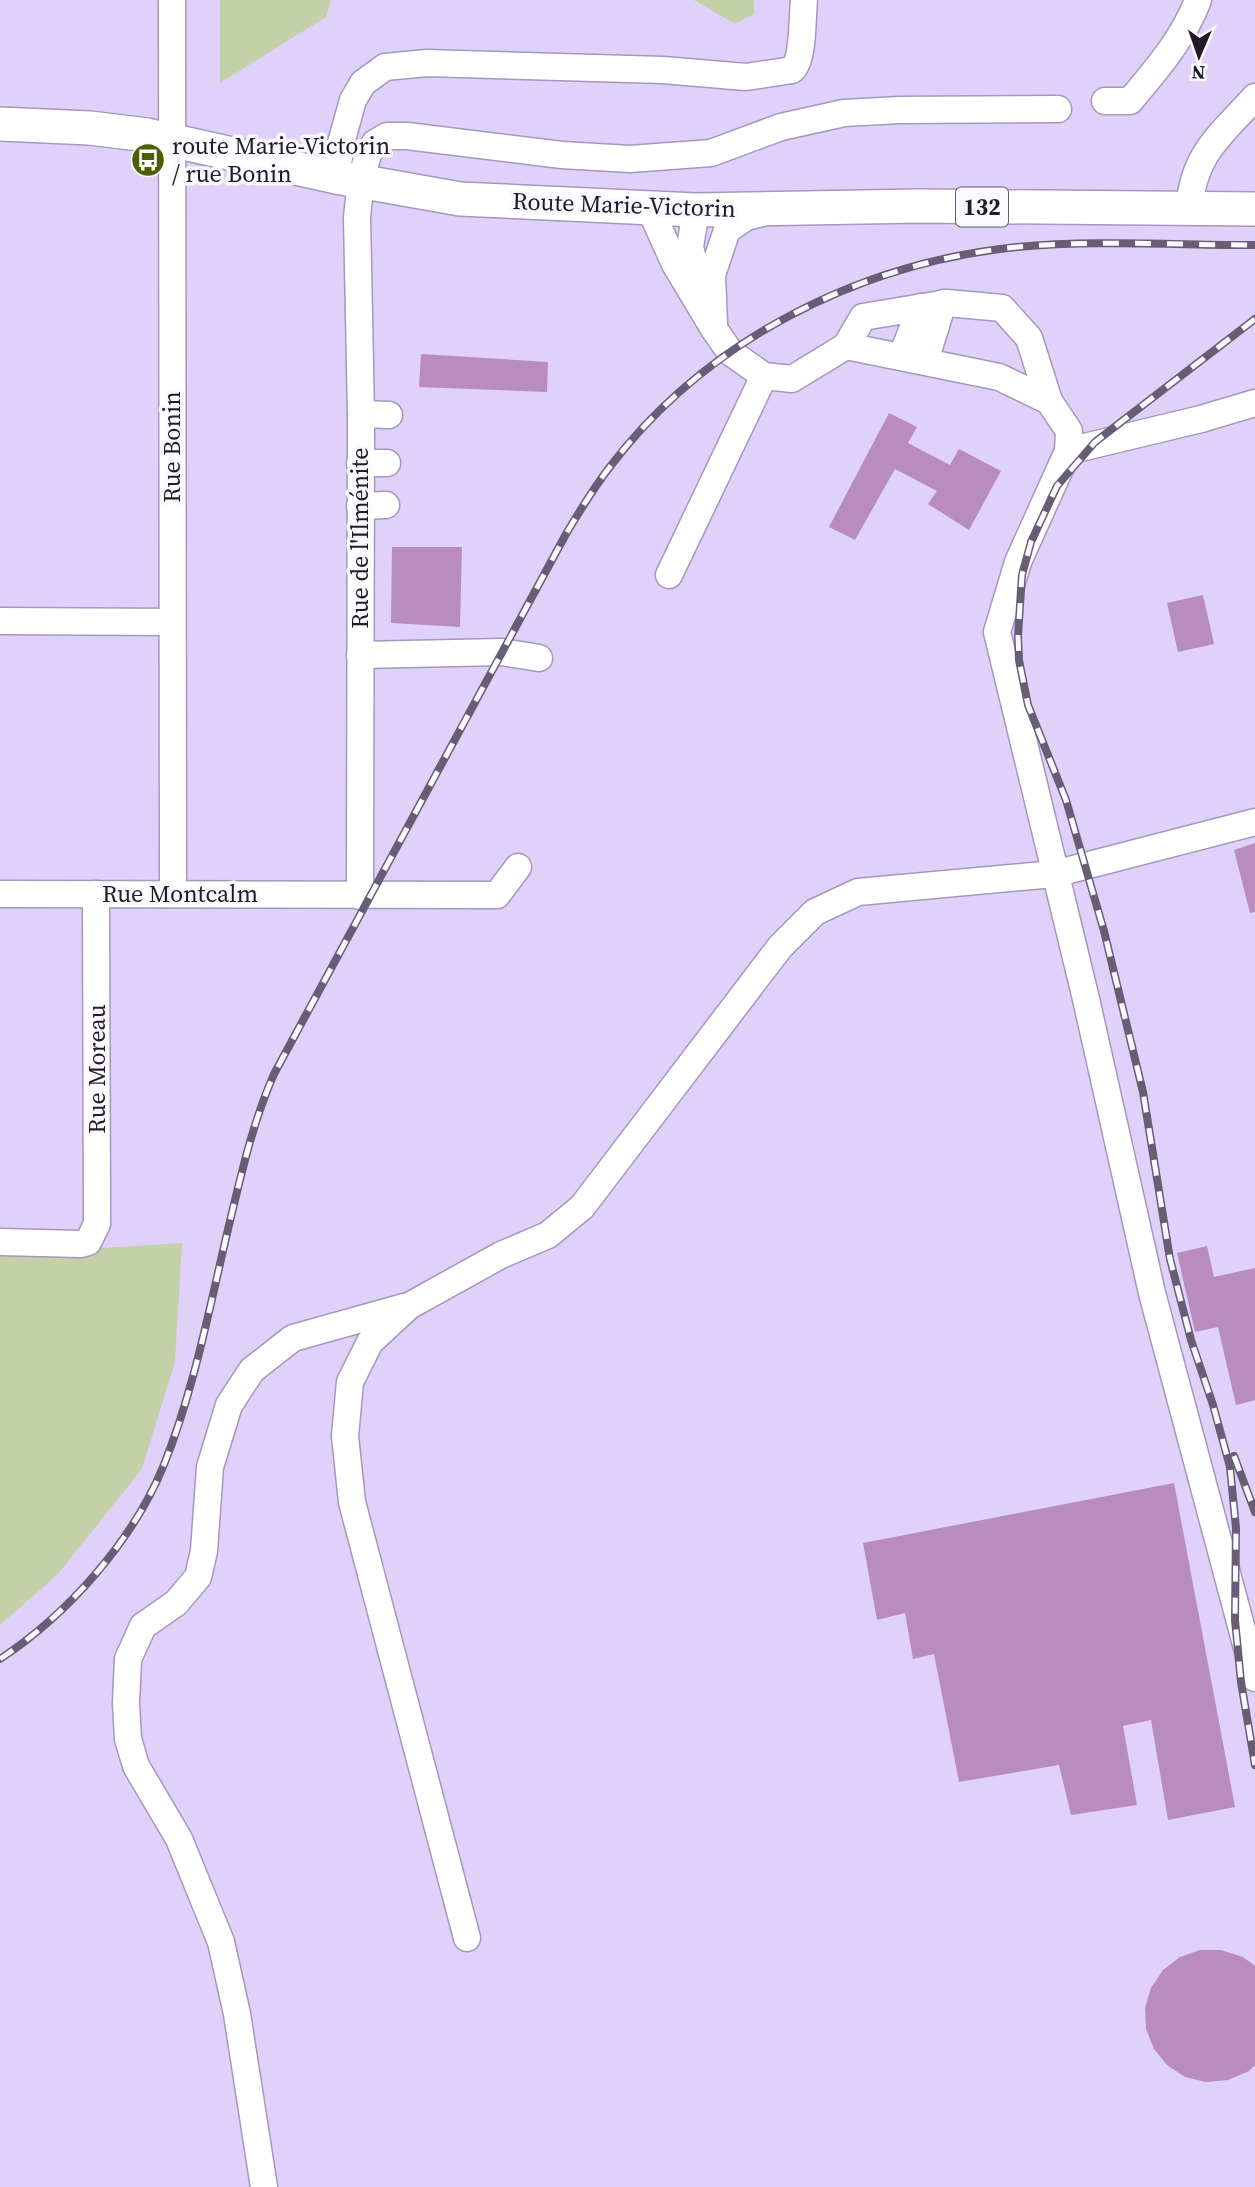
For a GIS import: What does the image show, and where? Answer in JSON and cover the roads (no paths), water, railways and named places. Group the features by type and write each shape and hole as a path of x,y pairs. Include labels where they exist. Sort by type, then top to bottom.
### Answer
{"main road":[{"name":"Route Marie-Victorin","path":"0,124 90,128 172,141 349,179 460,199 696,210 919,206 1255,209"}],"street":[{"name":"Rue Bonin","path":"172,0 173,893"},
{"path":"349,179 341,143 353,100 363,83 385,67 441,63 663,70 746,77 792,70 797,66 800,53 804,0"},
{"path":"1105,100 1130,101 1176,42 1198,0"},
{"path":"1189,208 1195,172 1204,154 1255,97"},
{"path":"349,179 375,143 387,136 407,136 562,155 630,159 711,153 781,127 844,113 1058,109"},
{"name":"Rue de l'Ilménite","path":"349,179 357,217 360,463 373,505 360,655 360,896"},
{"path":"650,209 675,264 714,329 730,352 764,376 792,379 846,346 863,317 932,305 1002,308 1029,338 1049,401 1069,431 1068,451 1017,562 997,632 1089,1013 1152,1293 1255,1678"},
{"path":"714,329 712,275 727,230 746,217 775,209"},
{"path":"696,210 690,247 693,266 714,329"},
{"path":"914,358 932,305"},
{"path":"846,346 999,377 1049,401"},
{"path":"1009,382 1033,353"},
{"path":"669,575 764,376"},
{"path":"1068,451 1201,419 1255,402"},
{"path":"360,414 389,415"},
{"path":"360,463 387,463"},
{"path":"0,621 172,622"},
{"path":"360,655 502,652 539,658"},
{"path":"467,1938 352,1502 345,1436 350,1382 370,1342 409,1306 500,1255 548,1235 582,1208 780,947 815,912 858,892 1054,874 1255,822"},
{"name":"Rue Montcalm","path":"0,894 498,895 518,867"},
{"name":"Rue Moreau","path":"0,1242 88,1242 97,1224 96,894"},
{"path":"264,2187 237,2014 221,1941 178,1839 136,1766 128,1738 128,1659 143,1626 176,1603 198,1577 204,1550 210,1468 229,1405 252,1370 293,1338 409,1306"}],"railway":[{"path":"0,1659 49,1621 95,1575 134,1522 150,1495 184,1407 234,1202 260,1110 274,1074 566,534 603,476 648,422 691,382 739,346 790,316 844,290 900,270 958,256 1017,247 1106,243 1255,245"},
{"path":"1255,319 1095,442 1057,486 1031,542 1022,575 1018,636 1019,660 1028,705 1066,800 1104,931 1143,1092 1170,1259 1191,1340 1230,1467 1236,1528 1235,1620 1241,1682 1255,1765"},
{"path":"1234,1456 1255,1512"}],"place":[{"name":"route Marie-Victorin / rue Bonin","path":"148,160"}]}
